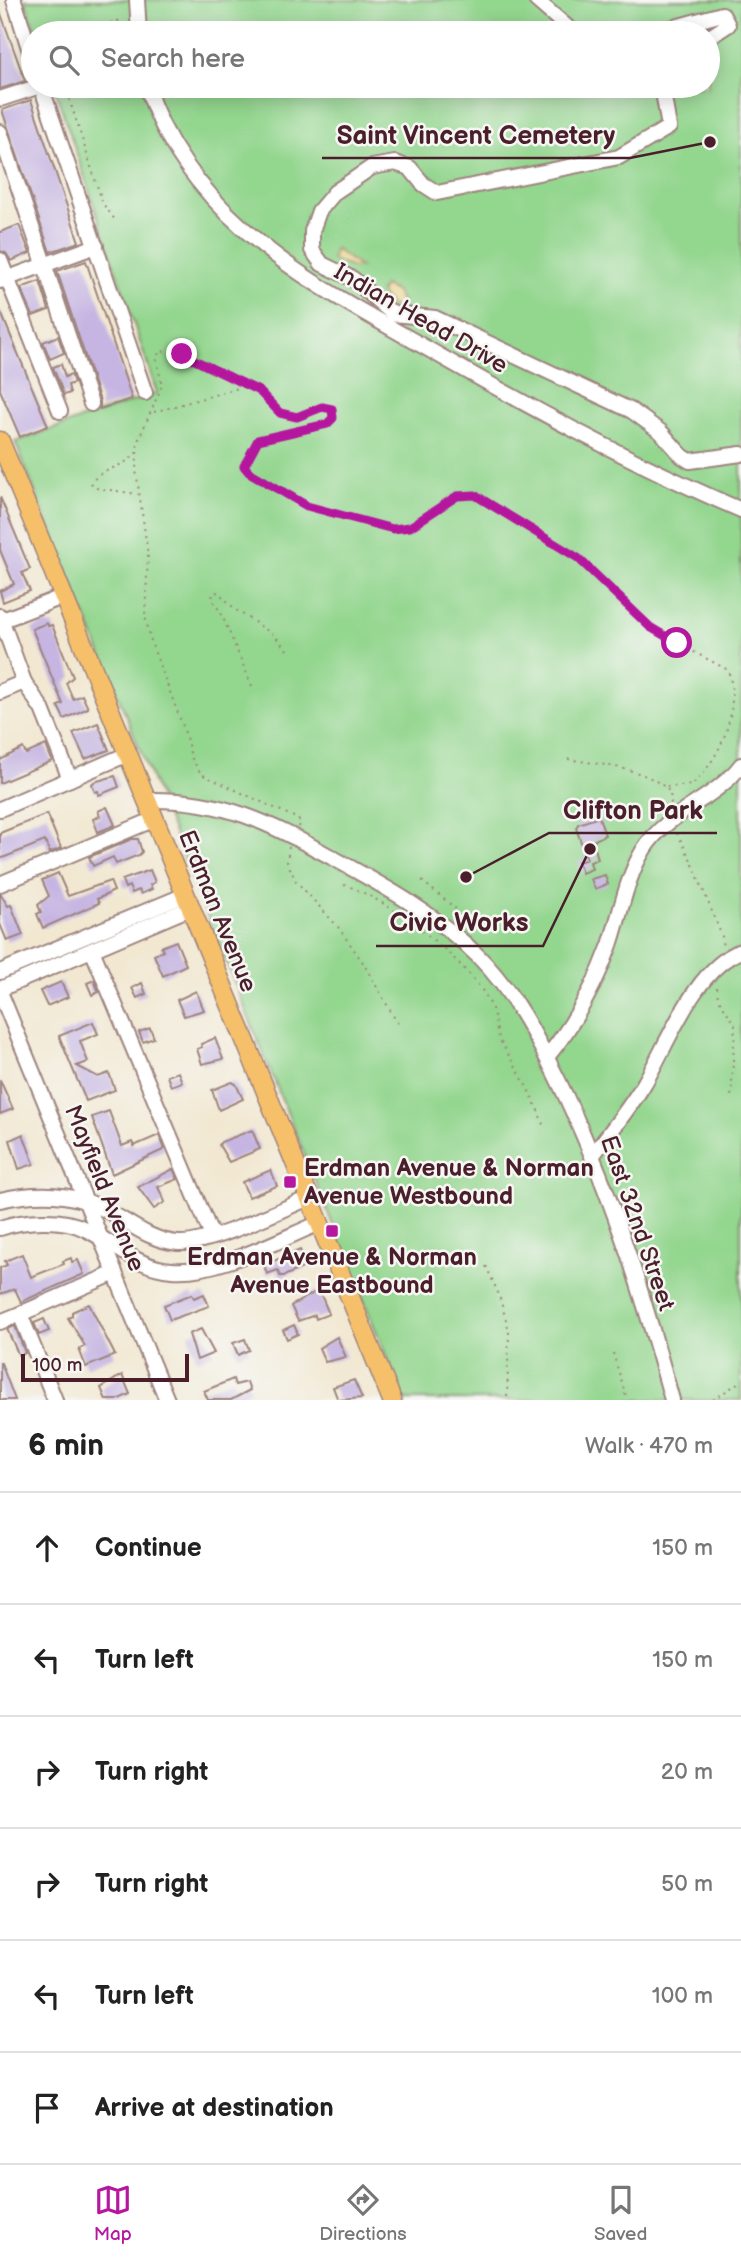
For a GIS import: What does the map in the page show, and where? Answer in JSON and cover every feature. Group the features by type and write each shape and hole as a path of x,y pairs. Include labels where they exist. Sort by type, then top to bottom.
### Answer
{"main road":[{"name":"Erdman Avenue","path":"0,441 6,474 149,800 187,901 392,1400"}],"street":[{"path":"13,0 21,24"},
{"path":"536,0 560,21"},
{"path":"697,21 722,14 728,25 720,30"},
{"path":"0,99 21,92"},
{"path":"44,98 145,393"},
{"name":"Indian Head Drive","path":"152,98 162,123 193,174 242,228 294,270 504,393 741,510"},
{"path":"664,98 669,127 619,157 437,193 429,190 410,168 395,163 372,167 335,192 319,211 312,232 312,250 322,264 353,279 393,314 435,318 632,411 661,432 682,456 690,461 741,454"},
{"path":"0,132 91,404"},
{"path":"4,279 96,246"},
{"path":"0,260 4,279 60,411"},
{"path":"62,597 1,619 24,682 42,709 70,779"},
{"path":"0,692 24,682"},
{"path":"0,809 128,754"},
{"path":"547,1057 574,1021 597,976 635,866 646,846 672,818 741,765"},
{"name":"East 32nd Street","path":"149,800 213,804 295,836 403,898 447,928 495,974 547,1057 593,1155 622,1236 672,1400"},
{"path":"0,884 155,818"},
{"path":"0,991 92,950 187,901"},
{"path":"0,972 187,901"},
{"path":"92,950 212,1236"},
{"path":"593,1155 635,1099 704,982 720,964 741,951"},
{"name":"Mayfield Avenue","path":"0,991 167,1400"},
{"path":"0,1200 32,1195 85,1200 162,1239 186,1242 212,1236 309,1198"},
{"path":"0,1228 27,1222 84,1228 155,1268 186,1270 227,1260 320,1223"},
{"path":"0,1322 115,1273"},
{"path":"20,1314 55,1400"}],"path":[{"path":"105,21 138,7"},
{"path":"69,98 103,204 116,221"},
{"path":"398,1024 362,961 290,871 287,854 301,822 201,774 191,757 145,616 148,555 136,452 141,432 153,412 162,386 156,357 161,351 194,358 249,385 280,413 297,417 327,407 333,414 327,424 258,440 244,466 249,472 307,506 393,529 410,527 457,496 466,494 485,499 578,558 662,635 728,670 733,678 735,709 726,744 713,765 692,786 666,788"},
{"path":"153,412 249,385"},
{"path":"136,452 122,466 95,477 91,483 97,488 139,495"},
{"path":"252,686 221,613 212,599 213,593 218,592 236,610 265,627 288,652"},
{"path":"422,881 458,912 438,942"},
{"path":"344,885 378,901 438,942 460,964 491,1007 495,1029 533,1099 544,1128"},
{"path":"718,978 718,998 735,1024 731,1099"},
{"path":"486,1266 499,1295 509,1331 507,1400"},
{"path":"613,1353 627,1400"},
{"path":"713,1400 741,1381"}],"green space":[{"path":"25,0 741,0 741,1400 404,1400 15,442 157,393 58,98 720,98 720,21 32,21"}],"sand":[{"path":"335,249 360,267 353,268 332,260"},
{"path":"384,286 395,291 403,304 397,308 390,305 380,292"}],"building":[{"path":"0,11 21,70 21,82 0,89"},
{"path":"31,100 79,242 50,252 2,110"},
{"path":"19,225 30,253 11,261 6,253 0,251 0,232"},
{"path":"86,261 132,399 100,409 100,401 57,271"},
{"path":"40,281 49,310 33,316 21,288"},
{"path":"0,310 48,426 20,437 0,390"},
{"path":"58,336 64,353 50,359 43,342"},
{"path":"61,364 65,377 71,374 74,383 68,385 70,393 64,395 53,367"},
{"path":"0,497 30,569 22,573 30,591 3,602 0,591 14,584 0,550"},
{"path":"47,623 48,626 52,625 73,677 66,683 73,699 82,695 88,708 64,719 58,706 63,704 32,629"},
{"path":"98,723 109,750 85,759 73,733"},
{"path":"46,745 52,761 0,783 0,760 23,748 26,754"},
{"path":"115,776 119,787 99,795 98,791 95,792 92,784 94,782"},
{"path":"107,807 115,825 98,832 93,819 100,816 98,811"},
{"path":"47,814 61,848 50,853 45,841 0,859 0,833"},
{"path":"599,817 605,835 593,841 598,859 590,862 592,869 582,873 578,862 587,859 576,828 578,824"},
{"path":"138,839 142,852 139,855 116,864 113,857 93,866 89,857"},
{"path":"150,870 155,882 150,885 152,889 141,894 139,890 132,893 129,886 125,888 122,880"},
{"path":"58,873 68,896 110,881 114,891 97,899 99,903 43,928 37,914 41,912 38,905 49,896 42,880"},
{"path":"605,875 608,884 595,889 591,879"},
{"path":"0,893 8,906 11,905 23,935 7,941 0,924"},
{"path":"176,941 186,965 163,976 154,955 163,951 161,947"},
{"path":"94,980 99,992 92,995 87,983"},
{"path":"61,982 68,997 47,1006 40,991"},
{"path":"142,983 146,994 137,998 132,988"},
{"path":"196,991 204,1010 184,1016 177,1000"},
{"path":"93,1022 98,1034 80,1041 88,1062 77,1066 98,1077 109,1073 115,1090 86,1101 59,1036"},
{"path":"150,1028 154,1038 143,1042 139,1032"},
{"path":"215,1038 223,1059 202,1064 197,1049 202,1047 201,1044"},
{"path":"178,1072 182,1082 171,1086 167,1076"},
{"path":"0,1080 13,1109 0,1114"},
{"path":"232,1082 236,1084 243,1099 219,1110 212,1090"},
{"path":"109,1111 122,1146 132,1142 134,1146 159,1135 165,1149 112,1174 92,1117"},
{"path":"252,1130 260,1149 229,1162 219,1145 221,1142"},
{"path":"23,1134 34,1164 19,1169 10,1140"},
{"path":"173,1169 178,1179 158,1187 165,1202 154,1209 138,1187"},
{"path":"271,1170 277,1186 249,1197 242,1182"},
{"path":"300,1250 307,1266 284,1276 280,1276 278,1270 267,1274 264,1265"},
{"path":"22,1254 31,1277 64,1264 63,1261 71,1258 72,1262 78,1260 84,1274 21,1302 15,1289 0,1294 0,1268 7,1265 5,1261"},
{"path":"319,1290 329,1314 316,1319 315,1315 298,1321 291,1306"},
{"path":"192,1294 194,1298 204,1294 209,1306 170,1320 164,1305"},
{"path":"89,1304 115,1355 86,1367 79,1349 85,1346 68,1318 72,1316 72,1312"},
{"path":"44,1319 49,1331 39,1335 34,1323"},
{"path":"294,1325 298,1334 287,1339 283,1330"},
{"path":"15,1326 25,1353 19,1356 7,1329"},
{"path":"201,1329 214,1353 197,1360 189,1334"},
{"path":"337,1337 346,1357 325,1362 319,1348"},
{"path":"245,1339 249,1350 238,1355 233,1343"},
{"path":"1,1363 15,1400 0,1400"},
{"path":"122,1375 130,1394 117,1400 106,1400 101,1388"},
{"path":"233,1379 235,1385 247,1382 250,1390 231,1400 208,1400 204,1391"},
{"path":"354,1380 362,1398 338,1400 333,1387"}],"place":[{"name":"Saint Vincent Cemetery","path":"710,142"},
{"name":"Civic Works","path":"590,849"},
{"name":"Clifton Park","path":"466,877"},
{"name":"Erdman Avenue & Norman Avenue Westbound","path":"290,1182"},
{"name":"Erdman Avenue & Norman Avenue Eastbound","path":"332,1231"}],"route":[{"path":"182,354 259,391 274,409 288,416 297,417 322,407 332,409 333,418 327,424 265,436 258,440 249,453 245,470 307,506 393,529 410,527 457,496 466,494 485,499 578,558 650,627 677,643"}]}
